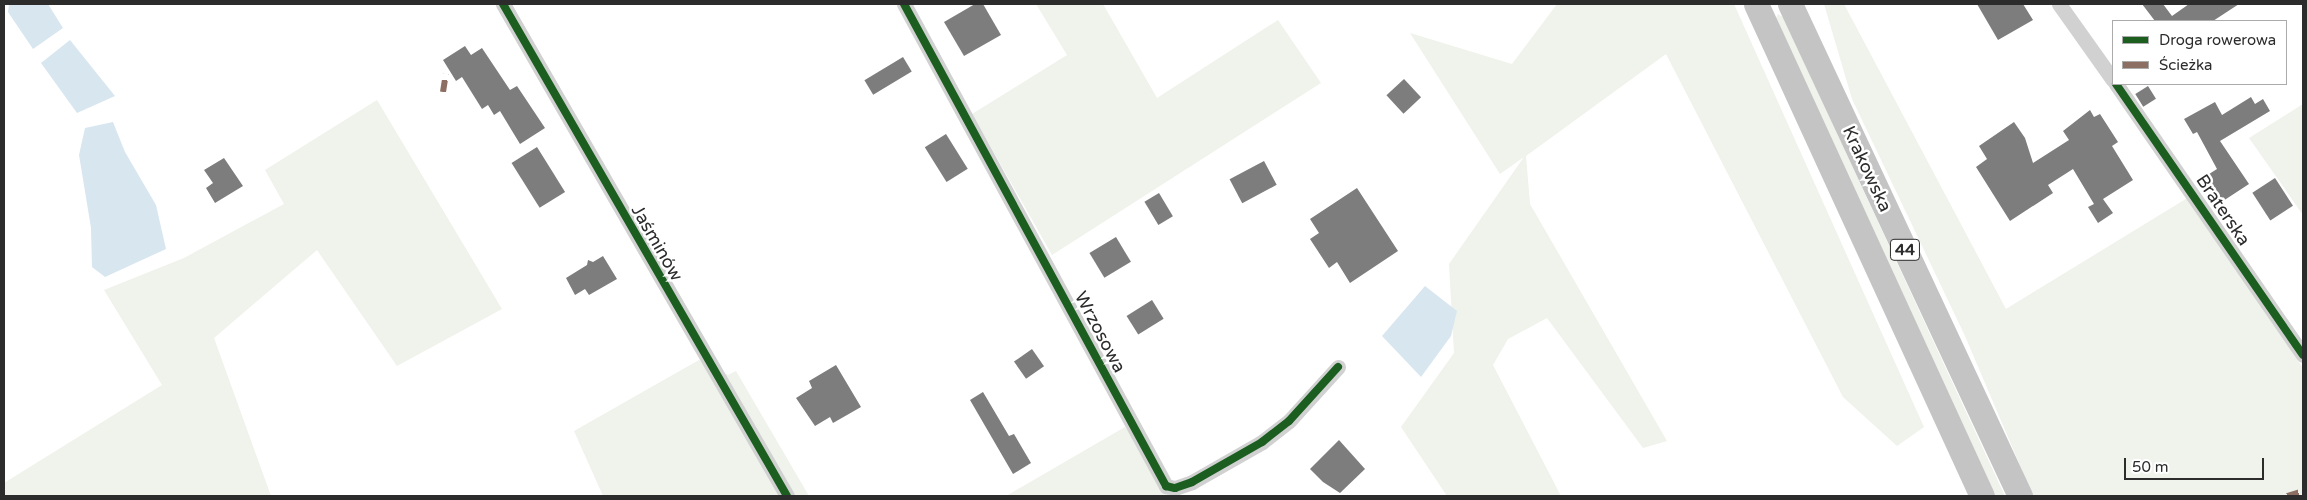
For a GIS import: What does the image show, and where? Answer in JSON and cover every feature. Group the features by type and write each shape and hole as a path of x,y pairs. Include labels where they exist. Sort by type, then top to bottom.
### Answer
{"main road":[{"name":"Krakowska","path":"1756,4 1982,496"},
{"name":"Krakowska","path":"1790,4 2020,496"}],"street":[{"name":"Jaśminów","path":"503,4 787,496"},
{"name":"Wrzosowa","path":"904,4 1166,486 1175,488 1192,482 1262,442 1289,421 1338,367"},
{"path":"2059,4 2112,79"},
{"name":"Braterska","path":"2117,85 2303,354"}],"shaded area":[{"path":"9,4 48,4 63,28 33,49 8,12"},
{"path":"1036,4 1103,4 1157,98 1278,20 1321,83 1052,255 972,114 1067,55"},
{"path":"1557,4 1734,4 1924,427 1897,446 1843,397 1666,54 1526,156 1530,204 1667,441 1643,448 1547,318 1508,339 1493,365 1561,496 1447,496 1401,427 1454,353 1449,264 1524,157 1500,174 1410,33 1512,64"},
{"path":"1824,4 1844,4 2006,309 2189,197 2303,368 2303,496 2033,496 1965,336 1852,99"},
{"path":"1778,14 1783,17 2005,496 1994,496 1775,20"},
{"path":"70,40 115,96 77,113 41,63"},
{"path":"377,100 502,309 397,366 317,250 214,338 271,496 4,496 4,483 162,385 104,290 184,258 284,204 265,170"},
{"path":"2303,104 2303,215 2249,138"},
{"path":"113,122 125,152 156,205 166,249 105,277 92,267 91,228 79,155 85,128"},
{"path":"1425,286 1457,311 1451,336 1421,377 1382,336"},
{"path":"699,360 728,375 736,371 809,496 603,496 574,431"},
{"path":"1125,427 1180,496 1006,496"}],"building":[{"path":"975,4 983,4 1001,35 964,56 944,22"},
{"path":"1977,4 2023,4 2033,20 1998,40"},
{"path":"2142,4 2163,4 2172,16 2189,4 2239,4 2215,20 2154,20"},
{"path":"465,46 471,55 482,48 510,90 517,86 545,128 520,144 500,111 494,115 488,105 482,109 462,77 456,81 443,60"},
{"path":"903,57 912,72 873,95 864,80"},
{"path":"1404,79 1421,97 1403,114 1386,95"},
{"path":"2148,86 2156,99 2143,107 2135,94"},
{"path":"2251,97 2255,104 2263,99 2270,111 2220,141 2249,184 2223,201 2206,176 2217,169 2197,132 2193,134 2184,119 2215,102 2222,115"},
{"path":"2090,110 2094,117 2100,114 2118,142 2112,146 2133,180 2103,199 2113,213 2098,223 2088,207 2094,204 2073,169 2048,185 2053,193 2010,221 1976,167 1987,159 1979,146 2014,122 2025,138 2033,163 2069,140 2063,131"},
{"path":"946,134 968,169 947,182 925,147"},
{"path":"537,147 565,192 540,208 512,163"},
{"path":"224,158 243,186 215,203 206,188 213,183 204,170"},
{"path":"1264,161 1277,185 1242,203 1230,179"},
{"path":"2275,178 2293,206 2270,220 2252,193"},
{"path":"1357,188 1398,251 1350,283 1337,262 1329,268 1310,239 1319,233 1310,219"},
{"path":"1159,193 1173,216 1158,225 1144,202"},
{"path":"1116,237 1131,262 1104,278 1089,253"},
{"path":"603,256 617,279 589,295 585,289 575,295 566,278 587,265 588,260 593,262"},
{"path":"1152,300 1164,319 1138,335 1127,316"},
{"path":"1032,349 1044,366 1026,379 1014,362"},
{"path":"836,365 861,407 833,423 830,417 815,426 796,398 812,388 809,381"},
{"path":"983,392 1009,436 1014,434 1031,463 1013,474 970,400"},
{"path":"1339,440 1365,469 1340,493 1323,482 1310,469"}],"marked path":[{"path":"443,92 446,74"},
{"path":"2287,496 2303,491"}],"cycle path":[{"path":"503,4 787,496"},
{"path":"904,4 1166,486 1175,488 1192,482 1262,442 1289,421 1338,367"},
{"path":"2117,85 2303,355"}]}
